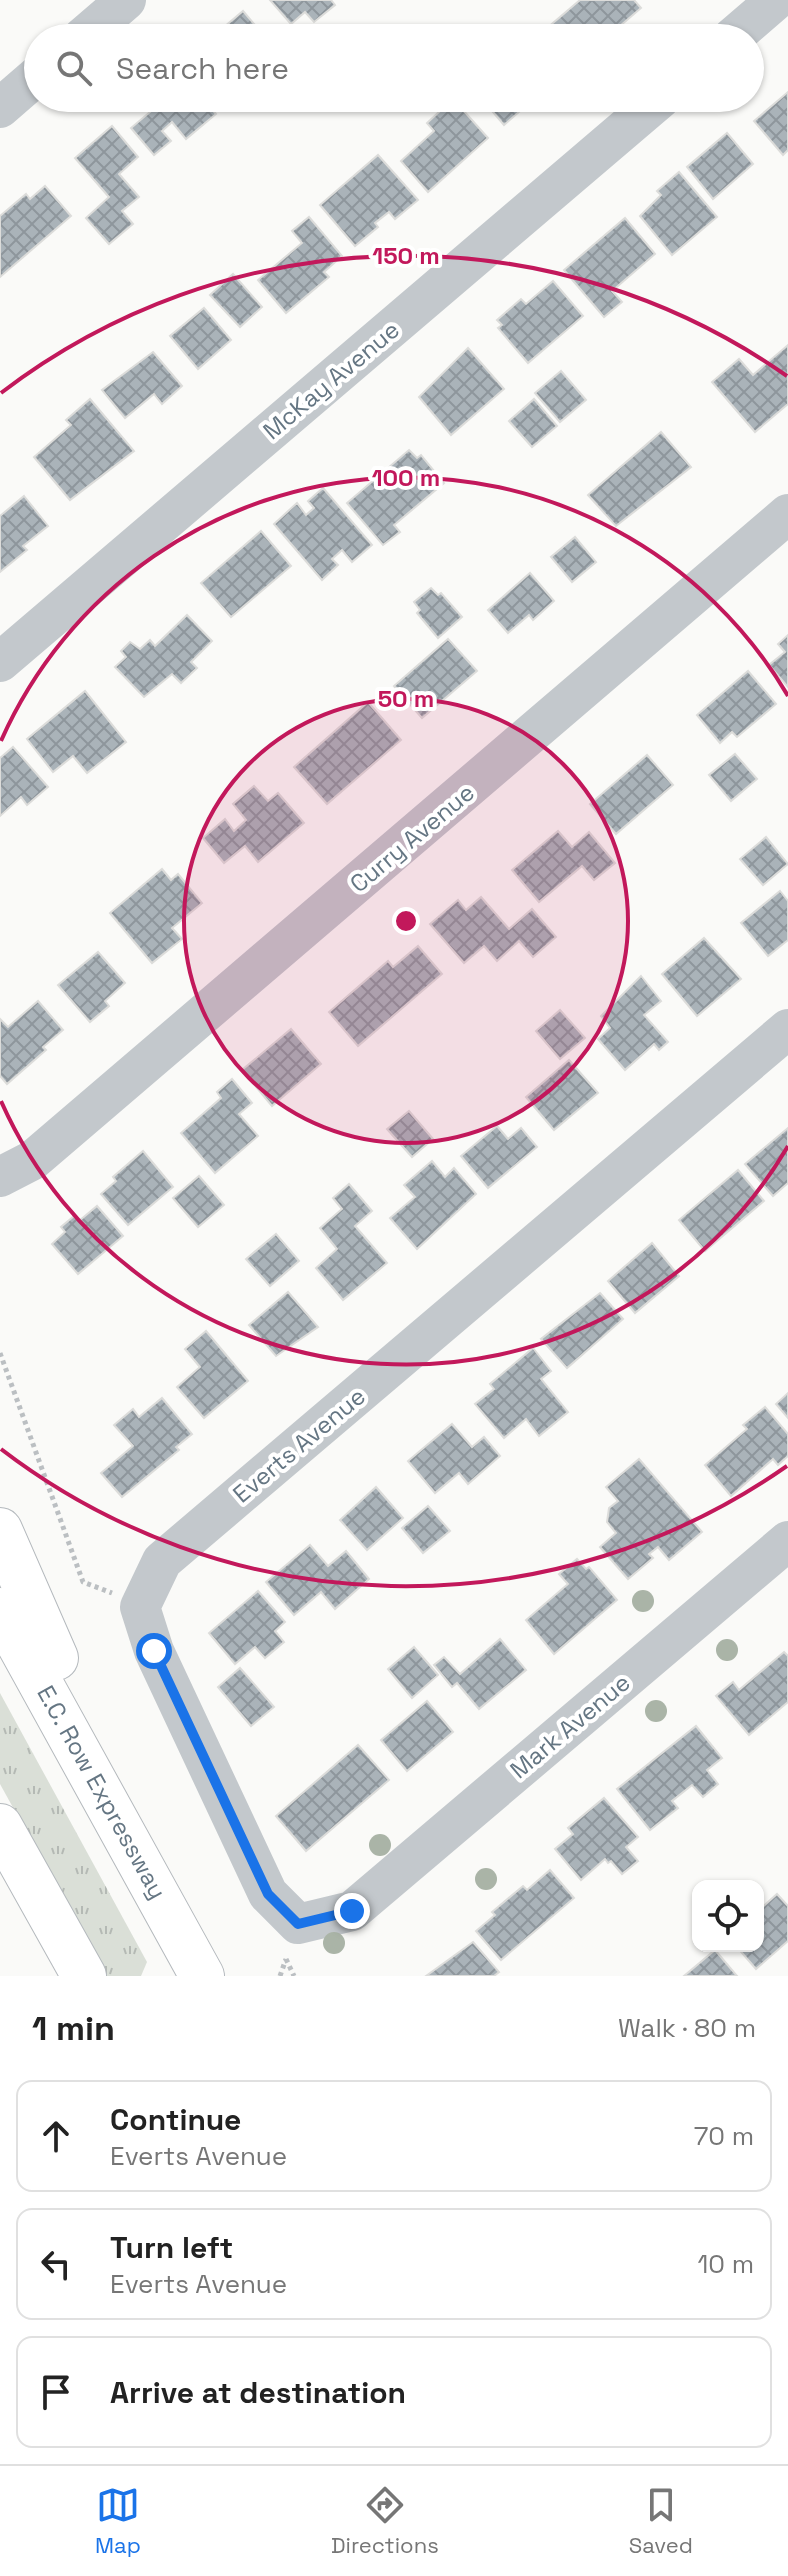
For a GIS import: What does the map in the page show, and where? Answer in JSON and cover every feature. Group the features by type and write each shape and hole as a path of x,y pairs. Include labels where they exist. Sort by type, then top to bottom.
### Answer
{"highway":[{"path":"0,1530 154,1884"},
{"name":"E.C. Row Expressway","path":"0,1610 154,1884 202,1976"},
{"path":"0,1826 84,1976"},
{"path":"0,1890 60,1976"}],"street":[{"path":"98,24 126,0"},
{"path":"748,24 776,0"},
{"path":"0,108 24,87"},
{"name":"McKay Avenue","path":"0,662 645,112"},
{"name":"Curry Avenue","path":"16,1169 788,514"},
{"name":"Everts Avenue","path":"352,1911 298,1924 268,1894 154,1651 140,1607 162,1561 788,1029"},
{"name":"Mark Avenue","path":"352,1911 788,1541"}],"path":[{"path":"0,1353 83,1582 120,1596"},
{"path":"280,1976 286,1959 294,1976"}],"green space":[{"path":"0,1693 147,1962 141,1976 106,1976 0,1784"}],"building":[{"path":"270,0 331,0 335,5 314,22 305,12 291,24"},
{"path":"580,0 634,0 641,8 622,24 552,24"},
{"path":"243,11 254,24 228,24"},
{"path":"788,92 788,150 783,155 754,121"},
{"path":"150,112 216,114 186,139 172,122 162,131 171,141 154,155 131,128"},
{"path":"439,112 465,112 488,138 428,192 401,161 434,131 427,123"},
{"path":"493,112 519,112 504,125"},
{"path":"112,126 138,157 119,174 139,197 122,211 133,224 109,244 86,218 109,197 75,158"},
{"path":"727,133 753,164 713,199 687,167"},
{"path":"378,155 418,200 395,219 389,212 375,223 378,227 355,246 320,205"},
{"path":"679,172 717,217 672,255 640,216 661,195 657,191"},
{"path":"45,186 71,216 0,277 0,216 26,194 30,199"},
{"path":"309,217 342,256 324,272 329,277 286,313 258,280 302,243 292,231"},
{"path":"625,218 655,254 612,291 622,302 604,317 564,270"},
{"path":"233,274 262,307 240,327 210,295"},
{"path":"553,281 583,316 528,363 498,328 502,325 497,320 521,299 526,304"},
{"path":"204,308 231,340 198,369 170,336"},
{"path":"788,345 788,404 755,432 712,382 739,359 753,375"},
{"path":"468,348 504,389 451,435 419,397"},
{"path":"153,352 182,386 162,404 154,394 125,418 102,390"},
{"path":"561,371 586,400 560,422 535,393"},
{"path":"90,399 134,451 70,500 34,457 71,425 66,420"},
{"path":"534,399 557,426 532,447 509,421"},
{"path":"661,432 691,467 616,526 588,495"},
{"path":"409,450 417,458 421,455 444,483 394,525 400,532 383,545 347,503"},
{"path":"323,488 372,545 352,562 342,550 332,559 338,565 322,580 274,524 297,503 306,515 314,508 308,501"},
{"path":"24,496 48,526 23,546 27,550 0,572 0,516"},
{"path":"261,531 291,566 231,617 201,583"},
{"path":"575,537 596,562 572,582 551,557"},
{"path":"530,573 554,601 533,620 529,615 508,633 488,610"},
{"path":"431,588 438,595 441,593 462,617 438,638 417,613 420,610 414,602"},
{"path":"187,615 212,641 191,662 197,668 181,683 172,674 144,697 115,667 126,657 121,651 130,642 140,649 150,640 155,646"},
{"path":"788,635 788,687 769,665 785,652 778,644"},
{"path":"448,639 477,671 422,718 394,686"},
{"path":"748,671 776,704 737,737 732,732 720,743 697,715"},
{"path":"85,691 126,742 87,773 73,756 53,772 27,739"},
{"path":"368,702 401,740 327,804 294,767"},
{"path":"13,747 48,787 27,805 21,797 0,816 0,758"},
{"path":"735,754 757,779 731,801 709,775"},
{"path":"647,755 673,785 616,834 590,804"},
{"path":"254,786 268,801 278,793 304,823 258,862 245,846 224,863 203,838 225,819 234,831 246,820 233,804"},
{"path":"558,831 572,847 589,832 615,863 594,880 582,866 539,902 512,870"},
{"path":"766,837 788,864 763,885 740,859"},
{"path":"162,869 171,880 178,874 202,903 172,928 182,939 152,963 110,913"},
{"path":"780,891 788,901 788,940 768,956 741,923"},
{"path":"481,897 509,929 532,909 556,937 533,957 519,941 497,961 484,946 464,963 430,924 458,900 466,910"},
{"path":"704,938 741,979 697,1016 662,974"},
{"path":"418,946 442,974 358,1046 329,1012 388,961 393,967"},
{"path":"98,952 125,983 105,1001 109,1006 90,1022 58,985"},
{"path":"641,976 661,1001 644,1015 668,1042 659,1050 654,1044 625,1070 598,1039 610,1028 601,1016"},
{"path":"38,1001 63,1030 43,1047 46,1050 7,1084 0,1076 0,1019 8,1027"},
{"path":"560,1010 585,1038 560,1059 536,1031"},
{"path":"291,1029 321,1064 272,1106 242,1070"},
{"path":"569,1060 598,1093 554,1130 526,1097"},
{"path":"232,1079 252,1103 239,1114 258,1136 215,1173 181,1133 221,1098 217,1092"},
{"path":"409,1111 433,1139 412,1157 387,1129"},
{"path":"497,1126 508,1139 521,1128 537,1147 488,1188 461,1156"},
{"path":"788,1128 788,1183 773,1196 745,1164"},
{"path":"143,1151 173,1187 128,1225 101,1194 116,1181 113,1177"},
{"path":"432,1161 445,1177 454,1168 476,1194 417,1249 390,1218 415,1197 404,1185"},
{"path":"738,1170 764,1201 705,1251 679,1220"},
{"path":"199,1176 224,1205 198,1227 173,1198"},
{"path":"349,1184 372,1211 355,1226 387,1263 343,1300 316,1268 337,1249 320,1228 342,1209 333,1198"},
{"path":"97,1206 123,1236 78,1274 52,1244 65,1232 61,1227 74,1216 79,1221"},
{"path":"276,1234 299,1261 270,1286 246,1259"},
{"path":"652,1243 679,1276 635,1313 608,1281"},
{"path":"288,1292 318,1327 276,1356 249,1325"},
{"path":"600,1293 623,1319 567,1368 541,1339"},
{"path":"206,1331 248,1381 204,1418 177,1387 200,1367 185,1349"},
{"path":"533,1348 551,1371 541,1379 568,1412 539,1436 526,1419 504,1438 475,1404 494,1389 490,1384"},
{"path":"788,1393 788,1418 776,1404"},
{"path":"162,1398 192,1434 176,1447 179,1450 122,1497 101,1473 133,1446 114,1425 133,1409 139,1417"},
{"path":"765,1407 788,1434 788,1456 778,1465 773,1459 731,1496 705,1465 747,1429 743,1425"},
{"path":"452,1424 472,1447 484,1437 500,1456 468,1484 459,1473 435,1493 408,1461"},
{"path":"639,1459 702,1532 669,1560 658,1547 649,1554 653,1558 628,1579 600,1547 616,1533 607,1522 609,1508 618,1501 606,1487"},
{"path":"376,1487 403,1518 367,1550 340,1520"},
{"path":"428,1506 450,1531 423,1553 402,1528"},
{"path":"310,1545 328,1566 346,1551 369,1579 335,1609 321,1592 294,1615 266,1582"},
{"path":"577,1559 586,1569 589,1567 617,1600 554,1654 526,1620 568,1584 559,1574"},
{"path":"258,1591 285,1622 275,1631 284,1642 265,1658 255,1647 235,1664 209,1633"},
{"path":"500,1639 526,1670 479,1709 457,1683 452,1687 434,1665 444,1657 460,1674"},
{"path":"414,1647 438,1675 412,1698 388,1669"},
{"path":"784,1652 788,1656 788,1702 749,1735 716,1696 733,1682 739,1690"},
{"path":"240,1668 274,1707 251,1726 218,1687"},
{"path":"427,1701 453,1732 407,1771 381,1740"},
{"path":"696,1726 722,1758 707,1770 718,1784 703,1797 692,1785 672,1801 678,1808 650,1830 617,1789"},
{"path":"358,1745 389,1780 306,1851 276,1816"},
{"path":"604,1798 638,1837 626,1847 638,1861 622,1874 611,1861 608,1863 605,1859 581,1880 555,1849 573,1834 568,1828"},
{"path":"550,1870 574,1898 501,1960 476,1931 495,1915 492,1912 523,1886 527,1890"},
{"path":"777,1894 788,1906 788,1941 756,1969 741,1952 764,1952 764,1906"},
{"path":"473,1942 499,1972 494,1976 426,1976"},
{"path":"713,1952 717,1952 737,1976 684,1976"}],"route":[{"path":"154,1651 268,1894 298,1924 352,1911"}]}
